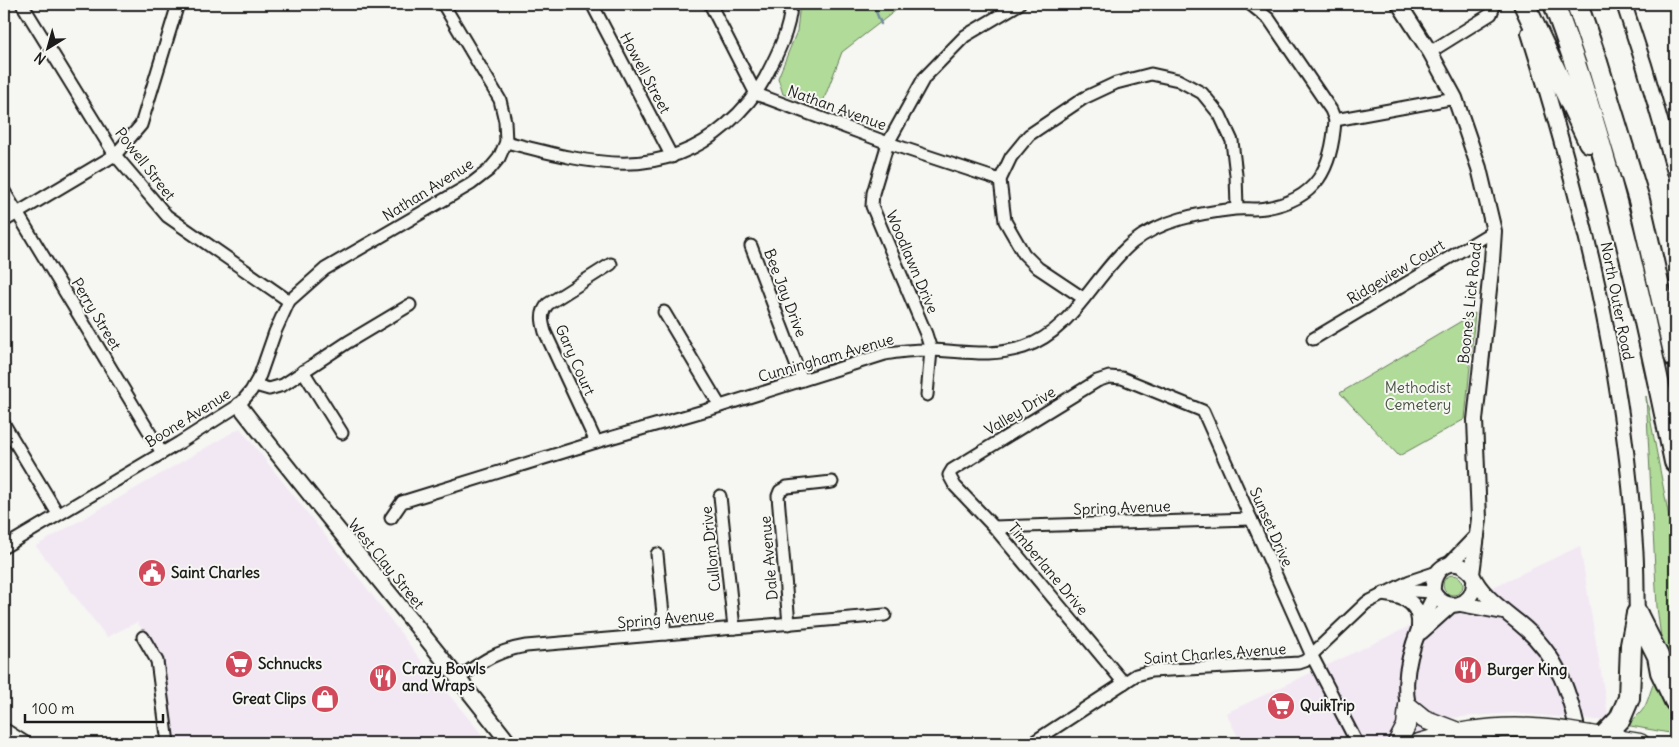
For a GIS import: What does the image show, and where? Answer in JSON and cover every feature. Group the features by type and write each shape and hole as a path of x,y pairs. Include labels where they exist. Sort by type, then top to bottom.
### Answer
{"highway":[{"path":"1524,4 1616,198"},
{"path":"1554,4 1586,97 1616,198 1634,271 1675,462"},
{"path":"1577,4 1620,134 1639,200 1675,357"},
{"path":"1662,296 1675,327"},
{"path":"1637,614 1658,656 1661,672 1675,700"},
{"path":"1591,738 1620,719 1629,698 1631,645 1637,614"}],"main road":[{"path":"1408,706 1424,719 1458,732"},
{"path":"1397,743 1406,726 1408,706"},
{"path":"1419,743 1458,732 1505,726 1565,731 1591,738 1640,743"}],"street":[{"name":"Powell Street","path":"22,4 115,155 167,216 289,301"},
{"path":"4,222 115,155 141,124 178,4"},
{"path":"443,4 500,100 506,121 506,142 553,154 614,164 634,164 672,157 697,146 739,114 756,94 777,55 791,14 791,4"},
{"name":"Howell Street","path":"592,4 672,157"},
{"path":"710,4 756,94"},
{"name":"Woodlawn Drive","path":"931,350 872,206 873,192 888,143 924,78 965,36 1019,4"},
{"path":"1250,4 1269,19 1331,110 1335,120 1455,98"},
{"name":"Boone's Lick Road","path":"1400,4 1430,52 1455,98 1479,168 1494,231 1475,420 1479,519 1473,578"},
{"name":"North Outer Road","path":"1520,4 1557,121 1590,250 1611,351 1625,440 1633,514 1636,548 1637,614"},
{"path":"1624,4 1675,172"},
{"path":"1430,52 1491,14 1494,8"},
{"path":"1083,298 1038,268 1024,254 1005,221 1000,180 1011,157 1029,135 1084,98 1116,83 1151,74 1178,80 1202,93 1220,115 1232,141 1238,208"},
{"name":"Nathan Avenue","path":"756,94 888,143 1000,180"},
{"name":"Cunningham Avenue","path":"391,518 402,502 885,354 931,350 982,354 1004,352 1025,346 1050,334 1070,315 1115,260 1134,242 1155,230 1180,219 1238,208 1264,209 1302,196 1325,170 1332,151 1335,120"},
{"name":"Nathan Avenue","path":"255,385 289,301 325,269 471,184 489,170 499,158 506,142"},
{"name":"Perry Street","path":"4,191 162,453"},
{"name":"Ridgeview Court","path":"1313,339 1494,231"},
{"name":"Bee Jay Drive","path":"751,246 802,380"},
{"name":"Gary Court","path":"596,442 545,332 542,316 543,310 548,304 611,264"},
{"path":"255,385 263,388 276,387 410,305"},
{"path":"664,312 720,406"},
{"path":"928,395 931,350"},
{"path":"303,371 342,433"},
{"name":"Valley Drive","path":"949,475 952,470 1097,381 1109,376"},
{"name":"Sunset Drive","path":"1109,376 1122,378 1202,411 1312,656 1357,743"},
{"name":"Boone Avenue","path":"4,547 239,405 255,385"},
{"name":"West Clay Street","path":"239,405 337,531 459,678 509,743"},
{"path":"4,424 58,514"},
{"name":"Timberlane Drive","path":"949,475 954,486 994,527 1124,683"},
{"name":"Dale Avenue","path":"789,624 778,496 780,491 787,488 832,482"},
{"name":"Cullom Drive","path":"720,496 734,628"},
{"name":"Spring Avenue","path":"994,527 1251,519"},
{"path":"1408,706 1406,695 1410,657 1434,594 1433,582 1437,572 1450,564 1477,536"},
{"path":"657,554 665,634"},
{"path":"1450,564 1462,566 1505,612 1530,632 1553,660 1568,691 1574,714 1591,738"},
{"name":"Saint Charles Avenue","path":"1032,743 1136,675 1151,671 1298,663 1305,661 1366,603 1410,582 1437,572"},
{"path":"1418,634 1456,605 1470,597 1473,592 1473,578"},
{"path":"1390,592 1434,594 1441,602 1505,612"},
{"path":"1390,592 1410,602 1418,615 1418,634"},
{"name":"Spring Avenue","path":"459,678 490,656 509,649 526,646 885,615"},
{"path":"143,637 157,661 168,743"},
{"path":"4,729 26,743"}],"shaded area":[{"path":"240,428 363,583 429,671 489,743 175,743 163,657 137,622 107,637 36,546"},
{"path":"1580,546 1609,721 1512,713 1448,718 1399,743 1241,743 1226,713"}],"green space":[{"path":"800,4 904,4 842,52 821,107 783,94 778,78 797,31"},
{"name":"Methodist Cemetery","path":"1475,313 1465,419 1399,456 1340,393"},
{"path":"1646,396 1675,549 1675,669 1668,671 1663,653 1657,607"},
{"path":"1449,575 1457,575 1463,581 1463,589 1457,595 1449,595 1443,589 1443,581"},
{"path":"1654,682 1675,718 1675,734 1625,725 1642,711"}],"waterway":[{"path":"873,4 881,24"}],"place":[{"name":"Saint Charles","path":"152,573"},
{"name":"Schnucks","path":"239,664"},
{"name":"Burger King","path":"1468,670"},
{"name":"Crazy Bowls and Wraps","path":"383,678"},
{"name":"Great Clips","path":"325,699"},
{"name":"QuikTrip","path":"1281,706"}]}
